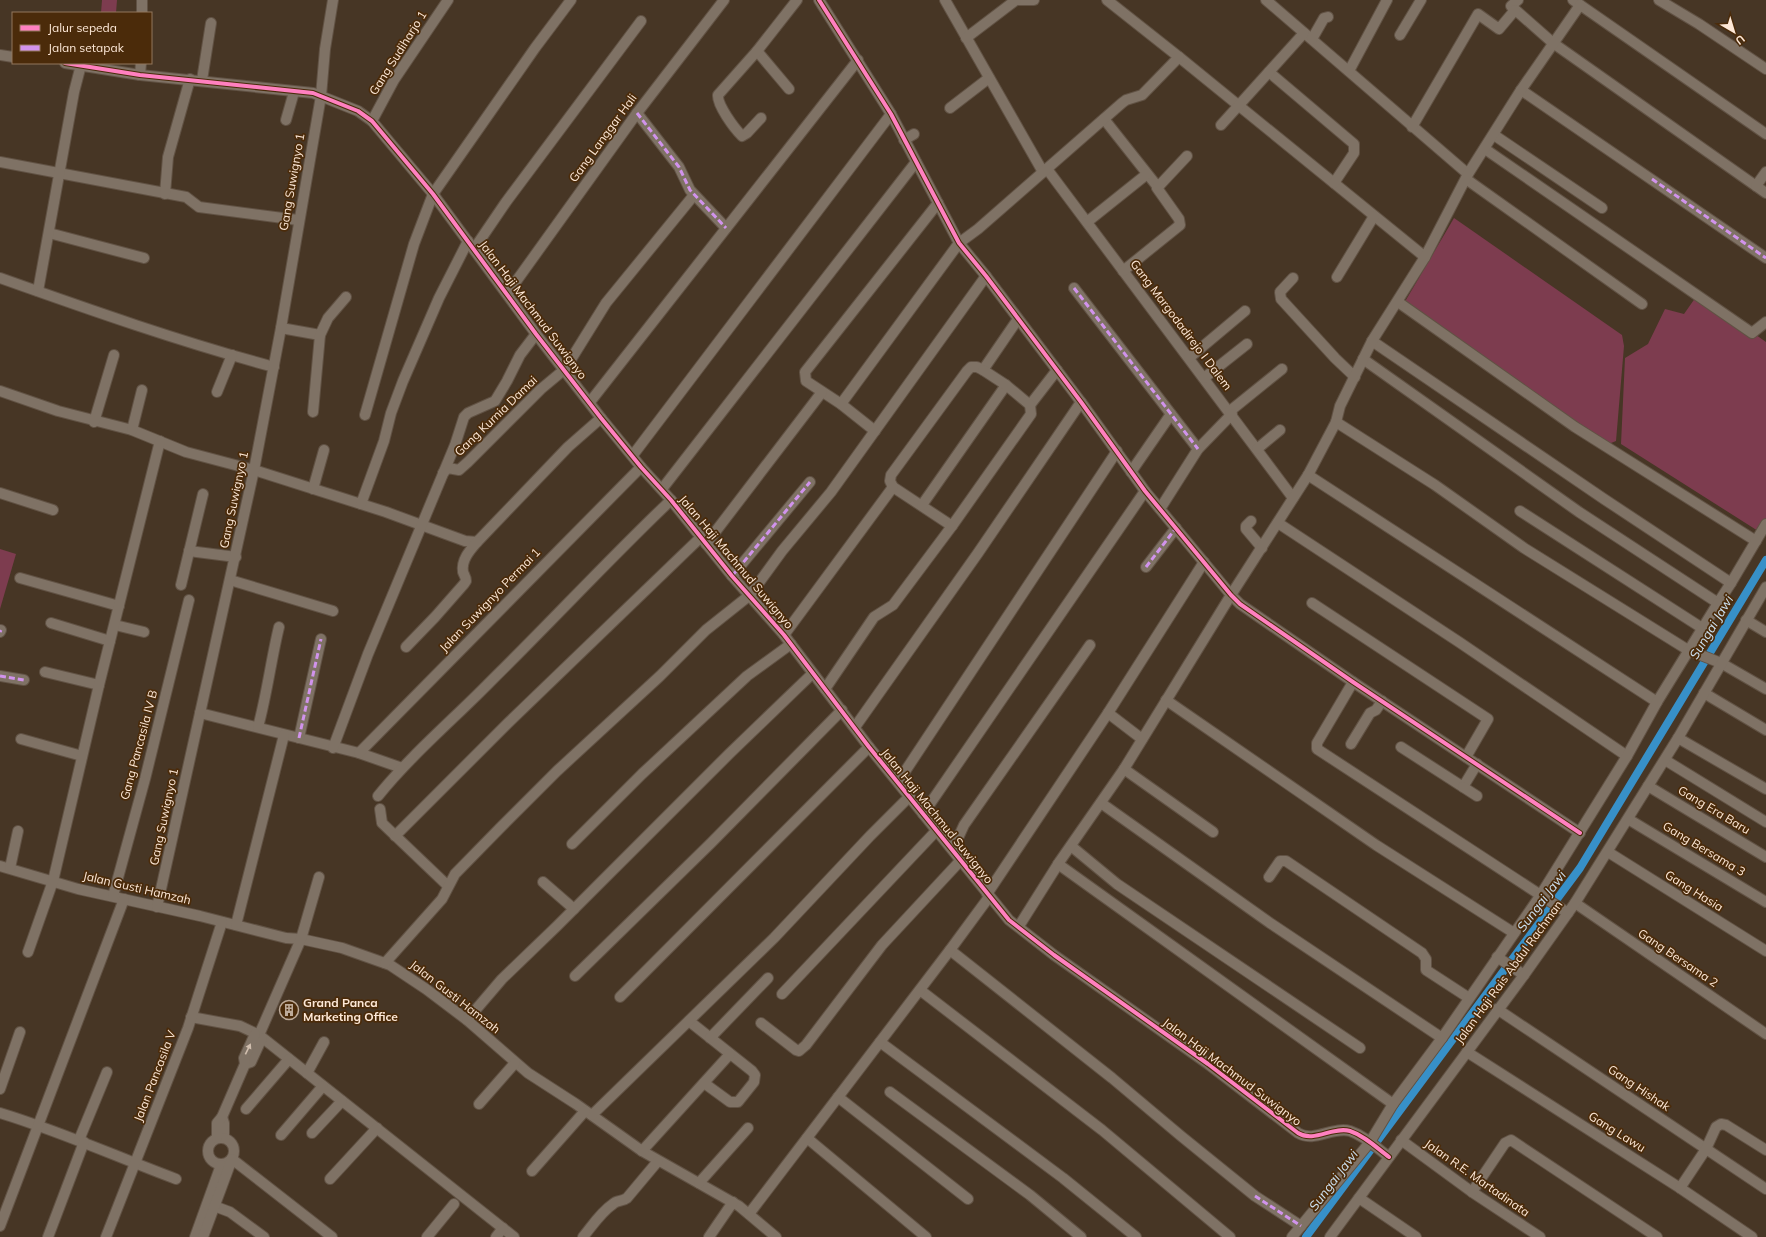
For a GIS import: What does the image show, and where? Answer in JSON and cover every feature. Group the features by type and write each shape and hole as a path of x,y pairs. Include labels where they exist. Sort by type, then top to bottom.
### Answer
{"street":[{"path":"142,0 142,12"},
{"name":"Gang Suwignyo 1","path":"157,907 236,557 274,367 320,96 332,0"},
{"name":"Gang Sudiharjo 1","path":"372,121 394,80 448,0"},
{"path":"365,415 414,244 433,194 535,48 572,0"},
{"name":"Gang Langgar Hali","path":"507,294 637,113 724,0"},
{"path":"761,118 747,133 742,136 717,100 718,94 757,51 797,0"},
{"path":"819,0 891,114 959,244 986,276 1057,370 1145,491 1231,595 1240,604 1353,682 1580,833"},
{"name":"Gang Margodadirejo I Dalem","path":"945,0 989,78 1045,171 1087,222 1231,412 1293,498"},
{"path":"966,38 1017,0 1034,0"},
{"path":"1107,0 1179,56 1425,257"},
{"path":"1349,71 1387,0"},
{"path":"1400,35 1421,0"},
{"path":"1659,0 1699,24 1766,69"},
{"path":"1268,1 1412,126 1467,177 1642,304"},
{"path":"1019,926 1058,864 1124,769 1231,595 1308,475 1336,422 1340,406 1372,341 1425,257 1467,177 1521,90 1553,44 1577,3 1766,134"},
{"path":"1412,126 1478,14 1499,30 1512,4 1553,44 1766,193"},
{"path":"1221,125 1269,72 1308,36 1324,18 1328,17"},
{"path":"362,504 384,441 391,413 403,381 439,298 471,245 506,202 641,21"},
{"path":"202,80 211,23"},
{"path":"757,51 789,89"},
{"path":"0,56 12,57"},
{"path":"841,404 959,244 1126,100 1142,95 1179,56"},
{"path":"590,402 858,60"},
{"name":"Jalan Haji Machmud Suwignyo","path":"74,64 140,75 202,80 294,92 313,93 358,112 372,121 433,194 536,334 565,369 601,418 633,455 641,467 662,489 732,576 784,635 812,674 826,689 869,747 1009,920 1019,926 1054,955 1208,1064 1298,1133 1306,1137 1343,1130 1350,1131 1371,1143 1387,1155"},
{"path":"140,75 141,64"},
{"path":"38,291 74,92 81,65"},
{"path":"1269,72 1354,144 1354,153 1334,183"},
{"path":"950,108 989,78"},
{"path":"165,194 168,157 190,79"},
{"path":"1521,90 1766,258"},
{"path":"286,120 294,92"},
{"path":"637,113 679,167 694,195 726,228"},
{"path":"633,455 891,114"},
{"path":"1104,119 1157,186 1157,191 1179,219 1180,225 1123,271"},
{"path":"904,140 914,134"},
{"path":"1494,135 1602,208"},
{"path":"1485,149 1752,333 1766,322"},
{"path":"1157,186 1187,156"},
{"path":"0,162 189,198 199,207 298,220"},
{"path":"662,489 916,162"},
{"path":"1756,186 1766,172"},
{"path":"1087,222 1147,174"},
{"path":"565,369 606,303 694,195"},
{"path":"875,431 841,404 806,380 805,372 938,203"},
{"path":"1337,277 1374,216"},
{"path":"49,233 144,258"},
{"path":"385,963 442,899 455,874 557,771 660,676 706,630 750,595 782,551 831,492 986,276"},
{"path":"0,278 232,355 274,367"},
{"path":"1293,278 1280,292 1281,299 1335,358 1355,377"},
{"path":"1074,288 1198,450"},
{"path":"313,412 320,335 328,318 346,296"},
{"path":"1398,302 1575,427 1756,541"},
{"path":"1189,358 1245,311"},
{"path":"983,370 1018,319"},
{"path":"281,328 320,335"},
{"path":"333,748 368,654 443,473 464,417 468,413 495,401 520,355 536,334"},
{"path":"1372,341 1604,499 1731,583"},
{"path":"1204,378 1247,344"},
{"path":"94,422 114,355"},
{"path":"217,392 232,355"},
{"path":"1363,359 1578,512 1718,603"},
{"path":"826,689 874,617 893,605 952,526 1031,414 1030,405 1006,385 978,367 972,367 967,371 891,475 890,481 893,487 952,526"},
{"name":"Gang Kurnia Damai","path":"443,473 448,468 459,470 536,394 565,369"},
{"path":"1160,509 1198,450 1231,412 1282,369"},
{"path":"1030,405 1057,370"},
{"path":"922,505 1006,385"},
{"path":"132,430 142,390"},
{"path":"0,391 94,422 132,430 186,452 254,470 362,504 422,524 465,541 477,542"},
{"path":"395,836 514,718 704,540 822,392"},
{"path":"855,727 978,553 1081,402"},
{"path":"1131,472 1171,414"},
{"path":"406,647 464,584 466,581 463,571 463,563 466,556 477,542 568,447 601,418"},
{"path":"1336,422 1434,485 1524,548 1690,651 1717,662 1766,689"},
{"path":"1257,449 1280,430"},
{"path":"28,952 53,881 99,685 160,442"},
{"path":"314,489 324,450"},
{"path":"898,782 1117,451"},
{"name":"Jalan Suwignyo Permai 1","path":"359,753 641,467"},
{"path":"1308,475 1657,702"},
{"path":"732,576 810,482"},
{"path":"784,635 893,487"},
{"path":"923,814 1145,491"},
{"path":"0,493 53,510"},
{"path":"181,585 202,494"},
{"path":"378,796 402,768 476,697 578,591 671,500"},
{"path":"1520,511 1702,628"},
{"path":"1251,521 1246,526 1246,529 1262,548"},
{"path":"1278,523 1459,642 1627,756"},
{"path":"1292,1237 1371,1143 1393,1104 1442,1038 1514,933 1543,897 1627,756 1657,702 1690,651 1702,628 1766,524"},
{"path":"1146,567 1176,528"},
{"path":"189,550 236,557"},
{"path":"749,1214 950,950 988,895 1108,712 1204,562"},
{"path":"20,578 119,606"},
{"path":"230,580 333,610"},
{"name":"Jalan Haji Rais Abdul Rachman","path":"1331,1237 1387,1155 1401,1140 1467,1052 1497,1009 1520,972 1565,912 1575,903 1678,738 1704,693 1717,662 1746,620 1766,587"},
{"name":"Gang Pancasila IV B","path":"114,896 145,779 189,600"},
{"path":"1312,603 1488,719 1466,757"},
{"path":"1746,620 1766,632"},
{"path":"51,623 110,641"},
{"path":"114,625 144,632"},
{"path":"258,727 265,702 269,669 279,627"},
{"path":"299,738 321,639"},
{"path":"572,844 642,774 747,676 790,644"},
{"path":"953,849 964,825 1090,645"},
{"path":"45,672 99,685"},
{"path":"467,1020 502,979 812,674"},
{"path":"0,676 24,680"},
{"path":"1353,682 1317,743 1317,749 1565,912"},
{"path":"1704,693 1766,730"},
{"path":"1166,700 1376,845 1514,933"},
{"path":"1351,744 1370,713 1376,710 1382,701"},
{"path":"575,976 711,843 842,710"},
{"path":"1108,712 1142,739"},
{"path":"200,713 258,727 333,748 359,753 402,768"},
{"path":"236,925 284,735"},
{"path":"1678,738 1766,789"},
{"path":"21,739 82,756"},
{"path":"620,997 869,747"},
{"path":"1401,747 1477,796"},
{"path":"1665,760 1766,822"},
{"path":"1463,787 1477,764"},
{"path":"1124,769 1213,832"},
{"name":"Gang Era Baru","path":"1648,786 1766,857"},
{"path":"532,1171 588,1113 689,1021 774,938 909,797"},
{"path":"1101,803 1270,922 1442,1038"},
{"path":"380,809 382,823 448,886"},
{"name":"Gang Bersama 3","path":"1628,819 1766,902"},
{"path":"782,994 937,830"},
{"path":"5,867 18,831"},
{"path":"1071,846 1117,884 1360,1048"},
{"name":"Gang Hasia","path":"1608,852 1766,951"},
{"path":"761,1023 799,1051 806,1045 882,945 961,860"},
{"path":"1269,877 1280,861 1286,861 1422,952 1426,959 1426,970 1469,998"},
{"path":"1058,864 1393,1104"},
{"name":"Jalan Gusti Hamzah","path":"5,867 78,889 114,896 286,938 342,948 363,954 390,965 426,989 467,1020 528,1073 642,1151 733,1202 776,1237"},
{"path":"220,1138 217,1123 222,1118 245,1064 244,1058 259,1036 301,940 319,877"},
{"path":"543,882 574,909"},
{"path":"0,1226 124,899"},
{"name":"Gang Bersama 2","path":"1575,903 1766,1034"},
{"name":"Jalan Pancasila V","path":"106,1237 191,1018 222,922"},
{"path":"950,950 1112,1078 1255,1196 1301,1226"},
{"path":"1498,958 1520,972"},
{"path":"710,1038 768,978"},
{"path":"920,990 1102,1130 1230,1237"},
{"name":"Gang Hishak","path":"1497,1009 1766,1189"},
{"path":"191,1018 240,1026 259,1036 308,1073 514,1237"},
{"path":"689,1021 755,1075 754,1082 738,1102 730,1102 704,1083"},
{"path":"0,1089 20,1032"},
{"path":"308,1073 324,1042"},
{"path":"880,1042 1063,1178 1136,1237"},
{"name":"Gang Lawu","path":"1467,1052 1680,1188 1752,1237"},
{"path":"642,1151 730,1054"},
{"path":"246,1109 289,1059"},
{"path":"479,1104 515,1063"},
{"path":"48,1237 108,1072"},
{"path":"280,1135 323,1086"},
{"path":"890,1092 1030,1195 1081,1237"},
{"path":"838,1097 968,1199"},
{"path":"312,1134 342,1101"},
{"path":"0,1113 39,1125 82,1141 176,1179"},
{"path":"1680,1188 1706,1148 1716,1128 1721,1124 1726,1124 1766,1150"},
{"path":"330,1179 377,1128"},
{"path":"699,1183 748,1128"},
{"path":"203,1237 234,1152 233,1144 220,1138"},
{"path":"220,1138 208,1146 208,1153 214,1163 221,1165"},
{"path":"807,1138 926,1237"},
{"name":"Jalan R.E. Martadinata","path":"1401,1140 1472,1192 1540,1237"},
{"path":"1472,1192 1505,1143 1511,1140 1657,1237"},
{"path":"195,1237 221,1165 232,1159"},
{"path":"232,1159 332,1237"},
{"path":"583,1237 610,1206 627,1198 658,1161"},
{"path":"1359,1198 1416,1237"},
{"path":"709,1237 733,1202"},
{"path":"427,1237 454,1204"},
{"path":"214,1206 230,1212 264,1237"},
{"path":"496,1237 503,1228"}],"shaded area":[{"path":"102,0 117,0 116,12 101,12"},
{"path":"1454,218 1622,335 1624,346 1616,441 1606,445 1403,305"},
{"path":"1698,294 1766,342 1766,536 1621,444 1625,358 1648,344 1665,309 1684,314"},
{"path":"0,549 16,554 0,609"}],"waterway":[{"name":"Sungai Jawi","path":"1306,1237 1580,868 1766,560"}],"marked path":[{"path":"637,113 679,167 690,190 726,228"},
{"path":"1652,179 1766,258"},
{"path":"1074,288 1198,449"},
{"path":"732,576 810,482"},
{"path":"1146,567 1176,528"},
{"path":"299,738 321,639"},
{"path":"0,676 24,680"},
{"path":"1255,1196 1301,1226"}],"cycle path":[{"path":"819,0 891,114 959,243 986,276 1081,402 1145,491 1231,595 1240,604 1353,682 1580,833"},
{"path":"71,64 140,75 313,93 358,111 372,121 433,194 536,334 601,418 641,467 671,500 732,576 784,635 869,747 1009,920 1054,955 1208,1064 1298,1133 1304,1136 1310,1136 1344,1130 1350,1131 1366,1139 1389,1157"}],"place":[{"name":"Grand Panca Marketing Office","path":"289,1010"}]}
